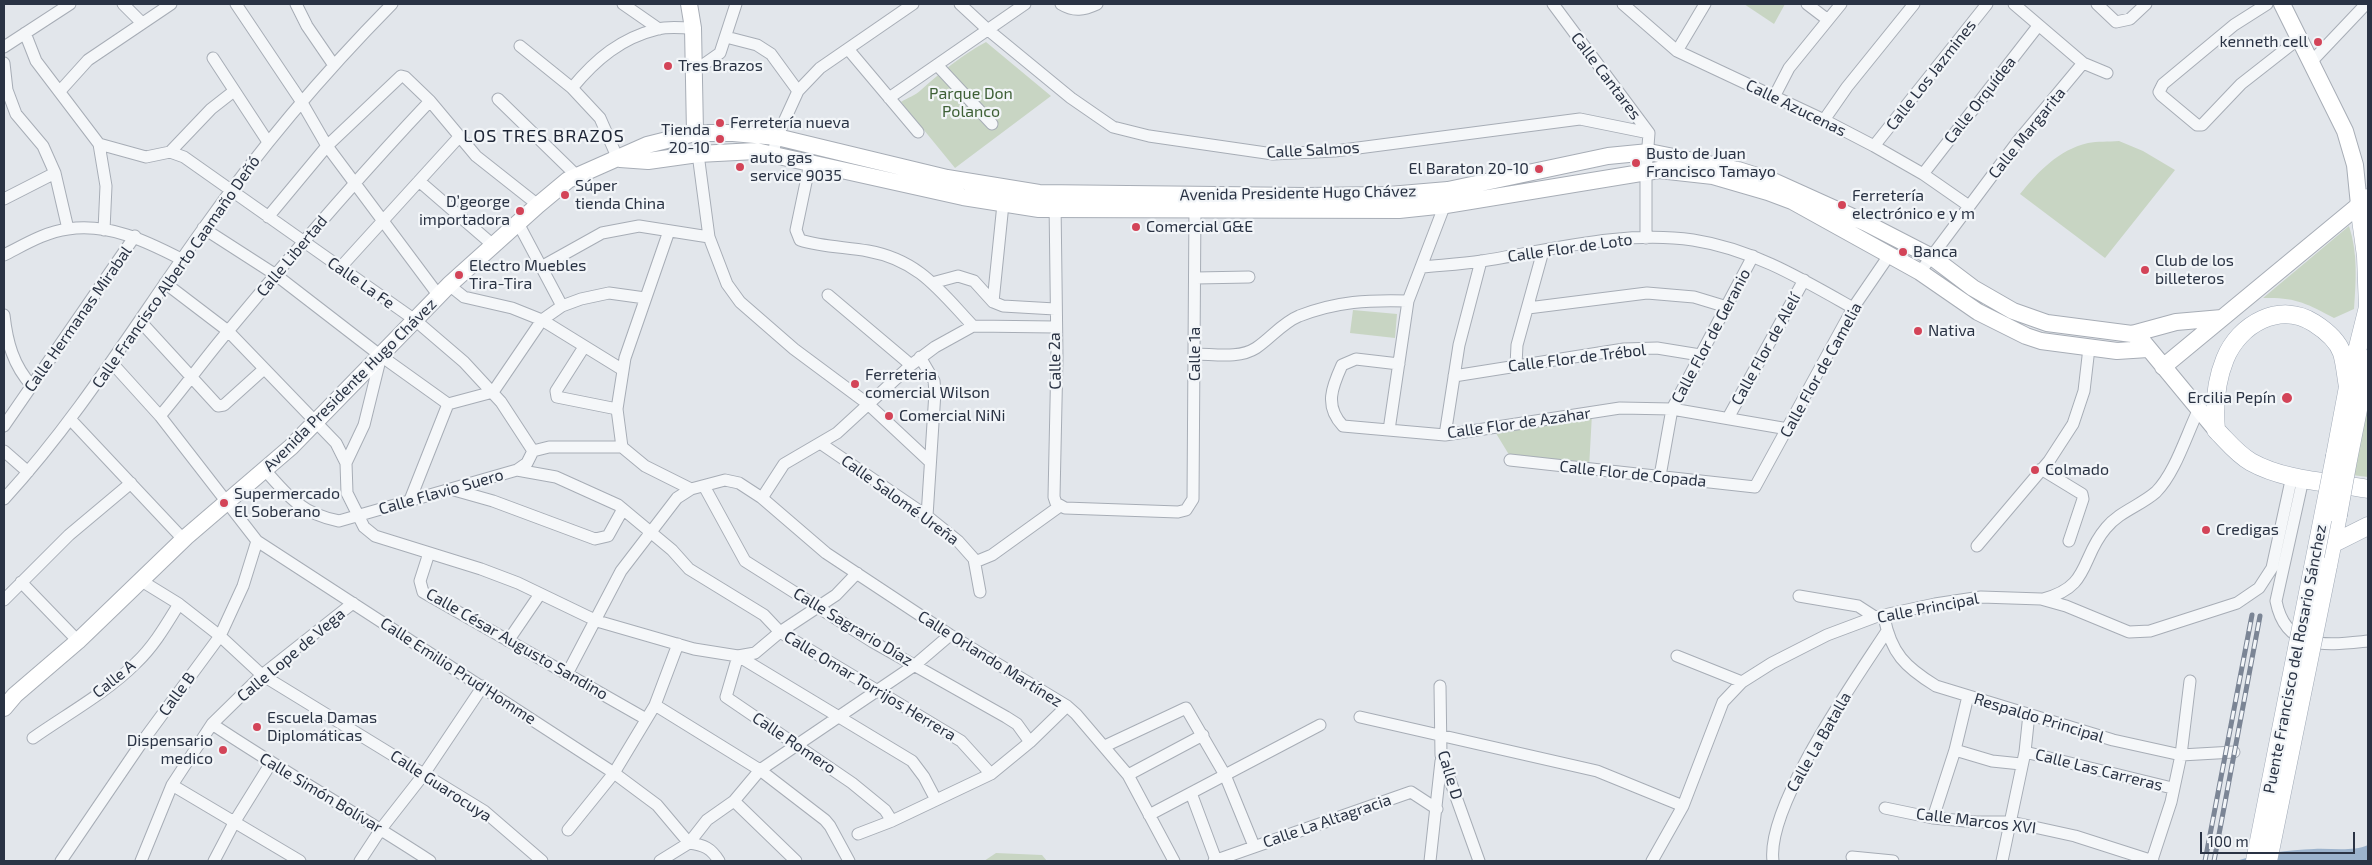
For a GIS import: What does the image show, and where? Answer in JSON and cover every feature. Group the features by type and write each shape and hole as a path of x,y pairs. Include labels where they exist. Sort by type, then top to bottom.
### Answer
{"main road":[{"path":"690,4 693,28 696,134"},
{"path":"2282,4 2301,37 2346,131 2363,201 2368,308 2360,383"},
{"name":"Avenida Presidente Hugo Chávez","path":"4,708 15,695 78,641 184,539 225,502 265,470 444,291 568,180 618,159 647,153 696,134 734,133 775,145 947,178 1039,193 1055,201"},
{"name":"Avenida Presidente Hugo Chávez","path":"647,153 698,154 756,151 775,145 810,162 963,197 1003,204 1055,201 1195,202 1399,210 1608,156 1649,152 1738,170 1773,181 1866,223 1932,257 1973,288 2013,311 2047,323 2132,334"},
{"name":"Avenida Presidente Hugo Chávez","path":"1447,197 1659,170 1713,176 1792,201 1890,254 2004,327 2041,341 2117,351 2148,349"},
{"path":"2163,367 2363,201"},
{"path":"2216,430 2217,390 2225,358 2233,343 2245,331 2257,321 2270,315 2299,315 2322,328 2334,339 2360,383"},
{"path":"2132,334 2176,322 2222,318"},
{"path":"2132,334 2140,338 2198,411 2251,462 2298,477 2368,489"},
{"path":"2342,458 2350,416 2368,359"},
{"name":"Puente Francisco del Rosario Sánchez","path":"2268,861 2338,515 2342,458"},
{"name":"Puente Francisco del Rosario Sánchez","path":"2255,861 2342,458"},
{"path":"2332,544 2368,526"}],"street":[{"path":"4,47 70,4"},
{"path":"123,4 142,23"},
{"path":"60,91 88,60 171,4"},
{"path":"236,4 301,101 327,146 382,222 444,291 464,298 512,308 542,320 623,370"},
{"path":"296,4 333,64"},
{"name":"Calle Francisco Alberto Caamaño Deñó","path":"4,499 71,420 230,190 333,64 392,4"},
{"path":"623,4 659,28"},
{"path":"693,72 720,53 736,4"},
{"path":"775,145 798,92 820,68 913,4"},
{"name":"Calle Salmos","path":"960,4 987,29 1071,98 1113,128 1149,136 1273,154 1335,151 1580,119 1649,133"},
{"path":"889,98 1025,4"},
{"path":"1061,4 1068,8 1084,10 1097,4"},
{"name":"Calle Cantares","path":"1553,4 1649,133 1646,172 1646,238"},
{"path":"1677,51 1706,4"},
{"path":"1807,4 1828,20"},
{"path":"1774,96 1789,68 1841,4"},
{"path":"1824,120 1847,87 1914,4"},
{"name":"Calle Los Jazmines","path":"1874,146 1987,4"},
{"path":"2014,4 2083,63 2107,73"},
{"path":"2097,4 2110,18 2122,22 2130,19 2146,4"},
{"path":"2268,4 2234,25 2163,84 2159,92 2161,95 2197,125 2202,125 2241,84 2301,37"},
{"path":"2312,60 2366,4"},
{"name":"Calle Azucenas","path":"1624,6 1677,51 1824,120 1874,146 1923,174 1969,206"},
{"name":"Calle Orquídea","path":"1923,174 2038,26"},
{"path":"572,88 592,64 618,44 659,28 693,28"},
{"path":"24,33 36,61 99,144 106,186 104,230"},
{"path":"726,37 757,45 771,54 798,92"},
{"path":"520,46 572,88 600,118 618,159"},
{"path":"848,50 918,132"},
{"path":"214,58 268,142"},
{"path":"4,63 7,90 16,114 43,146 55,173 68,229"},
{"name":"Calle Margarita","path":"1920,272 2018,141 2083,63"},
{"path":"937,65 992,124"},
{"path":"268,217 327,146 401,76 406,77 430,101 476,156 538,205"},
{"path":"99,144 146,157 170,152 211,109 234,91"},
{"path":"498,99 577,176"},
{"name":"Calle Libertad","path":"160,416 303,242 354,183 430,101"},
{"path":"339,268 459,136"},
{"name":"Calle La Fe","path":"170,152 184,157 415,320"},
{"path":"698,154 709,237 727,284 740,302 794,349 868,404 929,461"},
{"path":"810,162 796,230 800,240 894,257 908,263 932,283 973,326"},
{"path":"4,199 55,173"},
{"path":"419,181 493,246"},
{"path":"1389,430 1408,301 1447,197"},
{"name":"Calle 2a","path":"1055,201 1055,327 1057,356 1054,497 1062,507"},
{"name":"Calle 1a","path":"1062,507 1178,512 1186,510 1193,499 1196,278 1195,202"},
{"path":"993,302 1003,204"},
{"path":"518,223 562,306"},
{"path":"541,267 602,233 639,226 709,237"},
{"path":"203,228 276,276 448,404"},
{"path":"4,255 44,236 68,229 104,230 135,236 181,259"},
{"path":"622,447 617,409 623,370 668,231"},
{"name":"Calle Hermanas Mirabal","path":"4,426 135,236"},
{"name":"Calle Flor de Loto","path":"1422,266 1481,261 1600,241 1646,238 1692,240 1752,256 1804,280 1853,308"},
{"path":"1516,366 1517,345 1543,251"},
{"name":"Calle Flor de Camelia","path":"1755,487 1788,430 1853,308 1890,254"},
{"name":"Calle Flor de Geranio","path":"1660,476 1672,409 1752,256"},
{"path":"1445,435 1459,345 1481,261"},
{"path":"932,283 958,276 974,281 993,302 1003,306 1055,310"},
{"path":"1196,278 1249,278"},
{"name":"Calle Flor de Alelí","path":"1728,418 1804,280"},
{"path":"165,283 228,331 336,443 346,463 347,493 364,527 375,536 481,569 597,621 678,644 715,653 738,656 755,653 780,632 836,595 857,573"},
{"path":"448,404 493,392 542,320 562,306 581,298 609,293 646,298"},
{"path":"1528,308 1610,296 1647,293 1694,297 1727,307"},
{"path":"828,295 911,365"},
{"path":"1195,354 1244,353 1255,348 1298,316 1344,302 1360,300 1408,301"},
{"path":"4,315 9,346 19,372 32,386"},
{"path":"415,320 464,362 493,392 533,451"},
{"path":"140,321 218,406 222,406 264,369"},
{"path":"762,498 784,464 837,433 920,357 973,326 994,324 1055,327"},
{"path":"584,347 556,391 557,397 617,409"},
{"name":"Calle Flor de Trébol","path":"1454,376 1639,348 1657,348 1700,355"},
{"path":"1977,546 2041,469 2073,424 2084,390 2089,348"},
{"path":"346,463 364,425 381,356"},
{"path":"920,357 934,381 935,392 933,437 929,461 927,516"},
{"name":"Calle Flor de Azahar","path":"1398,364 1356,359 1342,365 1333,386 1331,410 1343,426 1445,435 1620,408 1672,409 1788,430"},
{"name":"Calle Emilio Prud'Homme","path":"112,363 160,416 258,542 483,686 614,773 656,805 689,843"},
{"path":"410,500 448,404"},
{"path":"2041,599 2060,593 2075,583 2108,526 2124,512 2151,496 2162,485 2171,472 2198,411"},
{"path":"71,420 184,539"},
{"name":"Calle Salomé Ureña","path":"820,443 927,516 958,541 975,562 980,592"},
{"path":"517,470 527,463 533,451 549,447 622,447 645,466 691,489 678,498 650,531 621,571 597,621 567,674"},
{"path":"4,451 28,472"},
{"name":"Calle Flor de Copada","path":"1510,460 1755,487"},
{"path":"2041,469 2082,494 2083,499 2069,541"},
{"name":"Calle Flavio Suero","path":"265,470 297,505 320,517 339,521 410,500 453,490 517,470 556,477 622,509 650,531"},
{"path":"2298,477 2276,601 2282,620 2294,636 2313,642 2334,644 2368,641"},
{"name":"Calle Principal","path":"1652,861 1683,806 1723,702 1742,682 1772,663 1827,634 1879,617 1935,604 1981,597 2041,599 2066,606 2129,632 2150,631 2236,603 2259,588 2272,568 2298,477"},
{"name":"Calle Orlando Martínez","path":"691,489 730,480 739,483 762,498 826,553 950,635 1067,706 1105,746 1128,775 1148,816 1174,861"},
{"path":"4,600 69,535 131,483"},
{"name":"Calle Sagrario Díaz","path":"704,486 744,561 873,642 1006,716 1017,724 1030,742"},
{"path":"453,490 493,501 595,538 608,536 622,509"},
{"path":"975,562 992,554 1062,507"},
{"name":"Calle Omar Torrijos Herrera","path":"650,531 690,569 764,614 780,632 961,741 991,774"},
{"name":"Calle B","path":"61,861 142,742 220,636 243,586 258,542"},
{"name":"Calle César Augusto Sandino","path":"429,553 420,581 422,592 646,719"},
{"name":"Calle Guarocuya","path":"140,580 179,604 220,636 262,675 484,812 542,861"},
{"path":"21,582 78,641"},
{"path":"508,640 540,594"},
{"path":"1799,596 1858,606 1879,617"},
{"name":"Calle Lope de Vega","path":"141,861 172,785 212,724 262,675 353,603"},
{"name":"Calle A","path":"33,738 106,689 136,663 157,639 179,604"},
{"name":"Respaldo Principal","path":"1879,617 1900,657 1912,672 1936,686 2113,740 2181,755 2234,752"},
{"name":"Calle La Batalla","path":"1773,861 1772,850 1782,807 1849,689 1887,632"},
{"path":"660,861 689,843 708,820 734,801 760,770 915,664 950,635"},
{"path":"568,830 614,773 655,705 678,644"},
{"path":"738,656 912,761 924,777 935,798"},
{"name":"Calle Romero","path":"738,656 726,698 852,783 885,810 892,821"},
{"path":"1677,656 1742,682"},
{"path":"2152,861 2171,802 2172,788 2181,755 2190,681"},
{"path":"360,861 424,774 483,686"},
{"name":"Calle D","path":"1440,686 1441,756 1479,861"},
{"path":"1933,818 1955,750 1968,696"},
{"path":"655,705 760,770 830,826 849,861"},
{"path":"858,834 892,821 935,798 991,774 1030,742 1067,706"},
{"path":"1105,746 1186,708 1225,775 1254,846"},
{"path":"2002,861 2025,752 2029,714"},
{"path":"1360,717 1597,772 1683,806"},
{"name":"Calle Simón Bolívar","path":"212,724 271,763 382,829 430,861"},
{"path":"1148,816 1320,725"},
{"path":"1128,775 1203,735"},
{"path":"1955,750 1992,761 2021,764"},
{"name":"Calle Las Carreras","path":"2025,752 2172,788"},
{"path":"1430,861 1437,809 1441,756"},
{"path":"214,861 235,821 271,763"},
{"path":"172,785 300,861"},
{"name":"Calle La Altagracia","path":"1215,861 1411,792 1437,809"},
{"path":"1191,793 1215,861"},
{"path":"734,801 796,861"},
{"name":"Calle Marcos XVI","path":"1885,808 1933,818 1976,822 2011,822 2075,836 2152,861"},
{"path":"689,843 702,845 712,850 719,861"},
{"path":"1852,858 1885,861"}],"green space":[{"path":"1744,4 1785,4 1774,24"},
{"name":"Parque Don Polanco","path":"986,42 1051,96 955,168 901,102 919,92 952,64"},
{"path":"2119,141 2143,151 2175,170 2105,258 2020,194 2042,170 2067,151 2088,143"},
{"path":"2349,226 2355,257 2354,309 2334,318 2300,302 2263,298"},
{"path":"1353,310 1397,314 1395,338 1350,333"},
{"path":"2368,395 2368,477 2352,475"},
{"path":"1592,414 1589,468 1511,458 1494,430"},
{"path":"996,853 1042,855 1047,861 984,861"}],"water":[{"path":"2368,845 2368,861 2236,861 2284,851 2348,849"}],"railway":[{"path":"2205,861 2252,615"},
{"path":"2214,861 2260,616"}],"place":[{"name":"kenneth cell","path":"2318,42"},
{"name":"Tres Brazos","path":"668,66"},
{"name":"Ferretería nueva","path":"720,123"},
{"name":"Tienda 20-10","path":"720,139"},
{"name":"Busto de Juan Francisco Tamayo","path":"1636,163"},
{"name":"auto gas service 9035","path":"740,167"},
{"name":"El Baraton 20-10","path":"1539,169"},
{"name":"Súper tienda China","path":"565,195"},
{"name":"Ferretería electrónico e y m","path":"1842,205"},
{"name":"D’george importadora","path":"520,211"},
{"name":"Comercial G&E","path":"1136,227"},
{"name":"Banca","path":"1903,252"},
{"name":"Club de los billeteros","path":"2145,270"},
{"name":"Electro Muebles Tira-Tira","path":"459,275"},
{"name":"Nativa","path":"1918,331"},
{"name":"Ferreteria comercial Wilson","path":"855,384"},
{"name":"Ercilia Pepín","path":"2287,398"},
{"name":"Comercial NiNi","path":"889,416"},
{"name":"Colmado","path":"2035,470"},
{"name":"Supermercado El Soberano","path":"224,503"},
{"name":"Credigas","path":"2206,530"},
{"name":"Escuela Damas Diplomáticas","path":"257,727"},
{"name":"Dispensario medico","path":"223,750"}],"district":[{"name":"LOS TRES BRAZOS","path":"544,136"}]}
